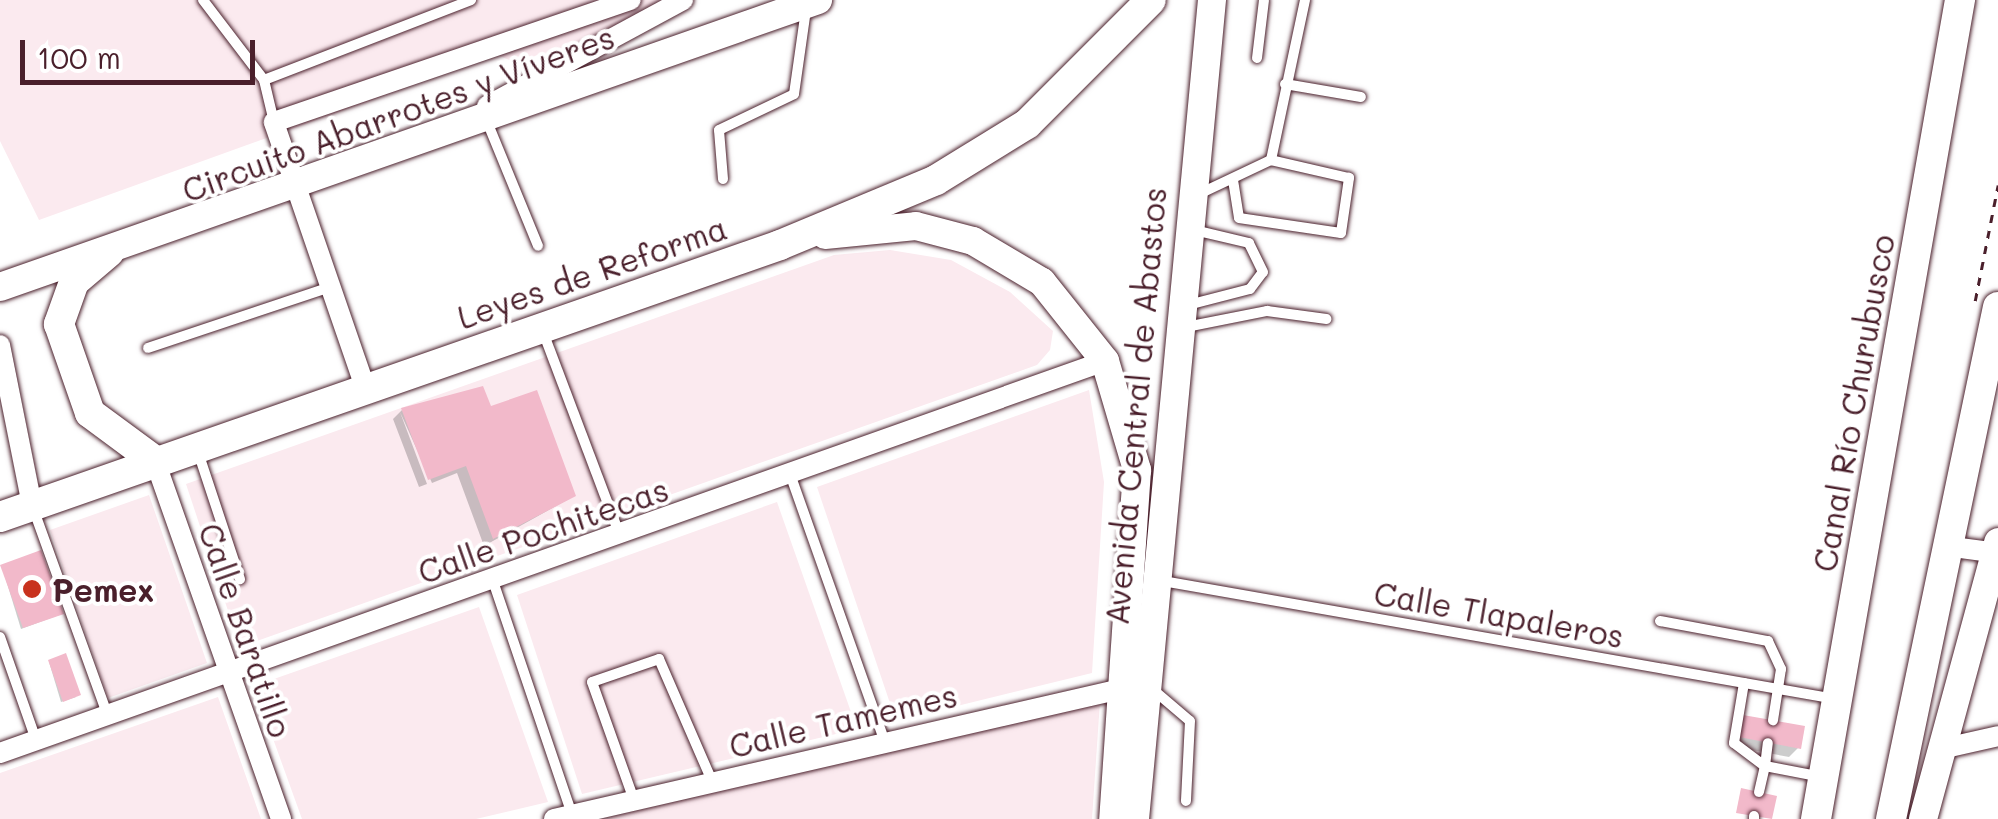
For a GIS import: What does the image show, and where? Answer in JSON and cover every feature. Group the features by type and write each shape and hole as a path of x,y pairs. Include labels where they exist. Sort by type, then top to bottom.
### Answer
{"main road":[{"name":"Leyes de Reforma","path":"0,517 780,245 982,157 1151,0"},
{"name":"Canal Río Churubusco","path":"1816,819 1960,0"},
{"path":"108,252 74,282 59,324 90,413 155,461"},
{"path":"1892,819 1945,546 1988,403 1998,306"}],"street":[{"path":"365,387 274,122 630,0"},
{"path":"415,144 683,0"},
{"name":"Avenida Central de Abastos","path":"1113,819 1153,579 1184,227 1212,0"},
{"name":"Circuito Abarrotes y Víveres","path":"0,287 297,187 812,2"},
{"name":"Avenida Central de Abastos","path":"780,245 898,226 973,241 1042,282 1105,361 1136,470 1136,819"},
{"path":"0,345 32,505"},
{"name":"Calle Pochitecas","path":"0,753 1105,361"},
{"name":"Calle Baratillo","path":"155,461 281,819"},
{"path":"1923,819 1997,549 1945,546"},
{"name":"Calle Tamemes","path":"563,817 884,740 1134,686"},
{"path":"1941,749 1998,736"}],"lane":[{"path":"203,0 264,80 274,122"},
{"path":"264,80 472,0"},
{"path":"638,0 642,22"},
{"path":"1257,58 1264,0"},
{"path":"1271,160 1306,0"},
{"path":"723,179 719,130 794,94 812,2"},
{"path":"1285,84 1362,97"},
{"path":"486,119 538,246"},
{"path":"1187,198 1271,160 1349,178 1341,234 1239,218 1233,180"},
{"path":"1176,319 1250,289 1264,272 1249,243 1184,227"},
{"path":"148,348 330,287"},
{"path":"1176,319 1267,311 1326,319"},
{"path":"541,327 620,536"},
{"path":"196,446 240,579"},
{"path":"790,474 884,740"},
{"path":"32,505 107,714"},
{"name":"Calle Tlapaleros","path":"1153,579 1836,699"},
{"path":"493,581 563,817"},
{"path":"1660,621 1768,640 1782,668 1773,720"},
{"path":"0,637 36,740"},
{"path":"634,801 592,682 659,659 712,781"},
{"path":"1744,682 1734,743 1765,766 1822,778"},
{"path":"1134,686 1190,721 1186,801"},
{"path":"1759,792 1768,743"}],"shaded area":[{"path":"0,0 693,0 557,73 543,52 519,64 497,55 39,220 0,141"},
{"path":"890,250 951,260 1010,292 1053,331 1050,350 1037,365 240,647 186,484 834,255"},
{"path":"1089,390 1104,482 1092,673 896,721 817,487"},
{"path":"149,495 207,663 108,698 50,530"},
{"path":"777,502 857,729 582,794 517,595"},
{"path":"479,607 548,802 476,819 302,819 254,686"},
{"path":"218,697 261,819 0,819 0,773"},
{"path":"1100,701 1092,819 601,819"}],"building":[{"path":"483,386 491,406 537,390 576,496 493,539 466,466 428,480 401,408"},
{"name":"Pemex","path":"41,550 64,614 23,628 0,565"},
{"name":"Pemex","path":"66,653 81,695 63,702 48,660"},
{"path":"1743,715 1805,726 1801,749 1739,737"},
{"path":"1741,788 1777,796 1772,819 1736,813"}],"place":[{"name":"Pemex","path":"32,589"}]}
